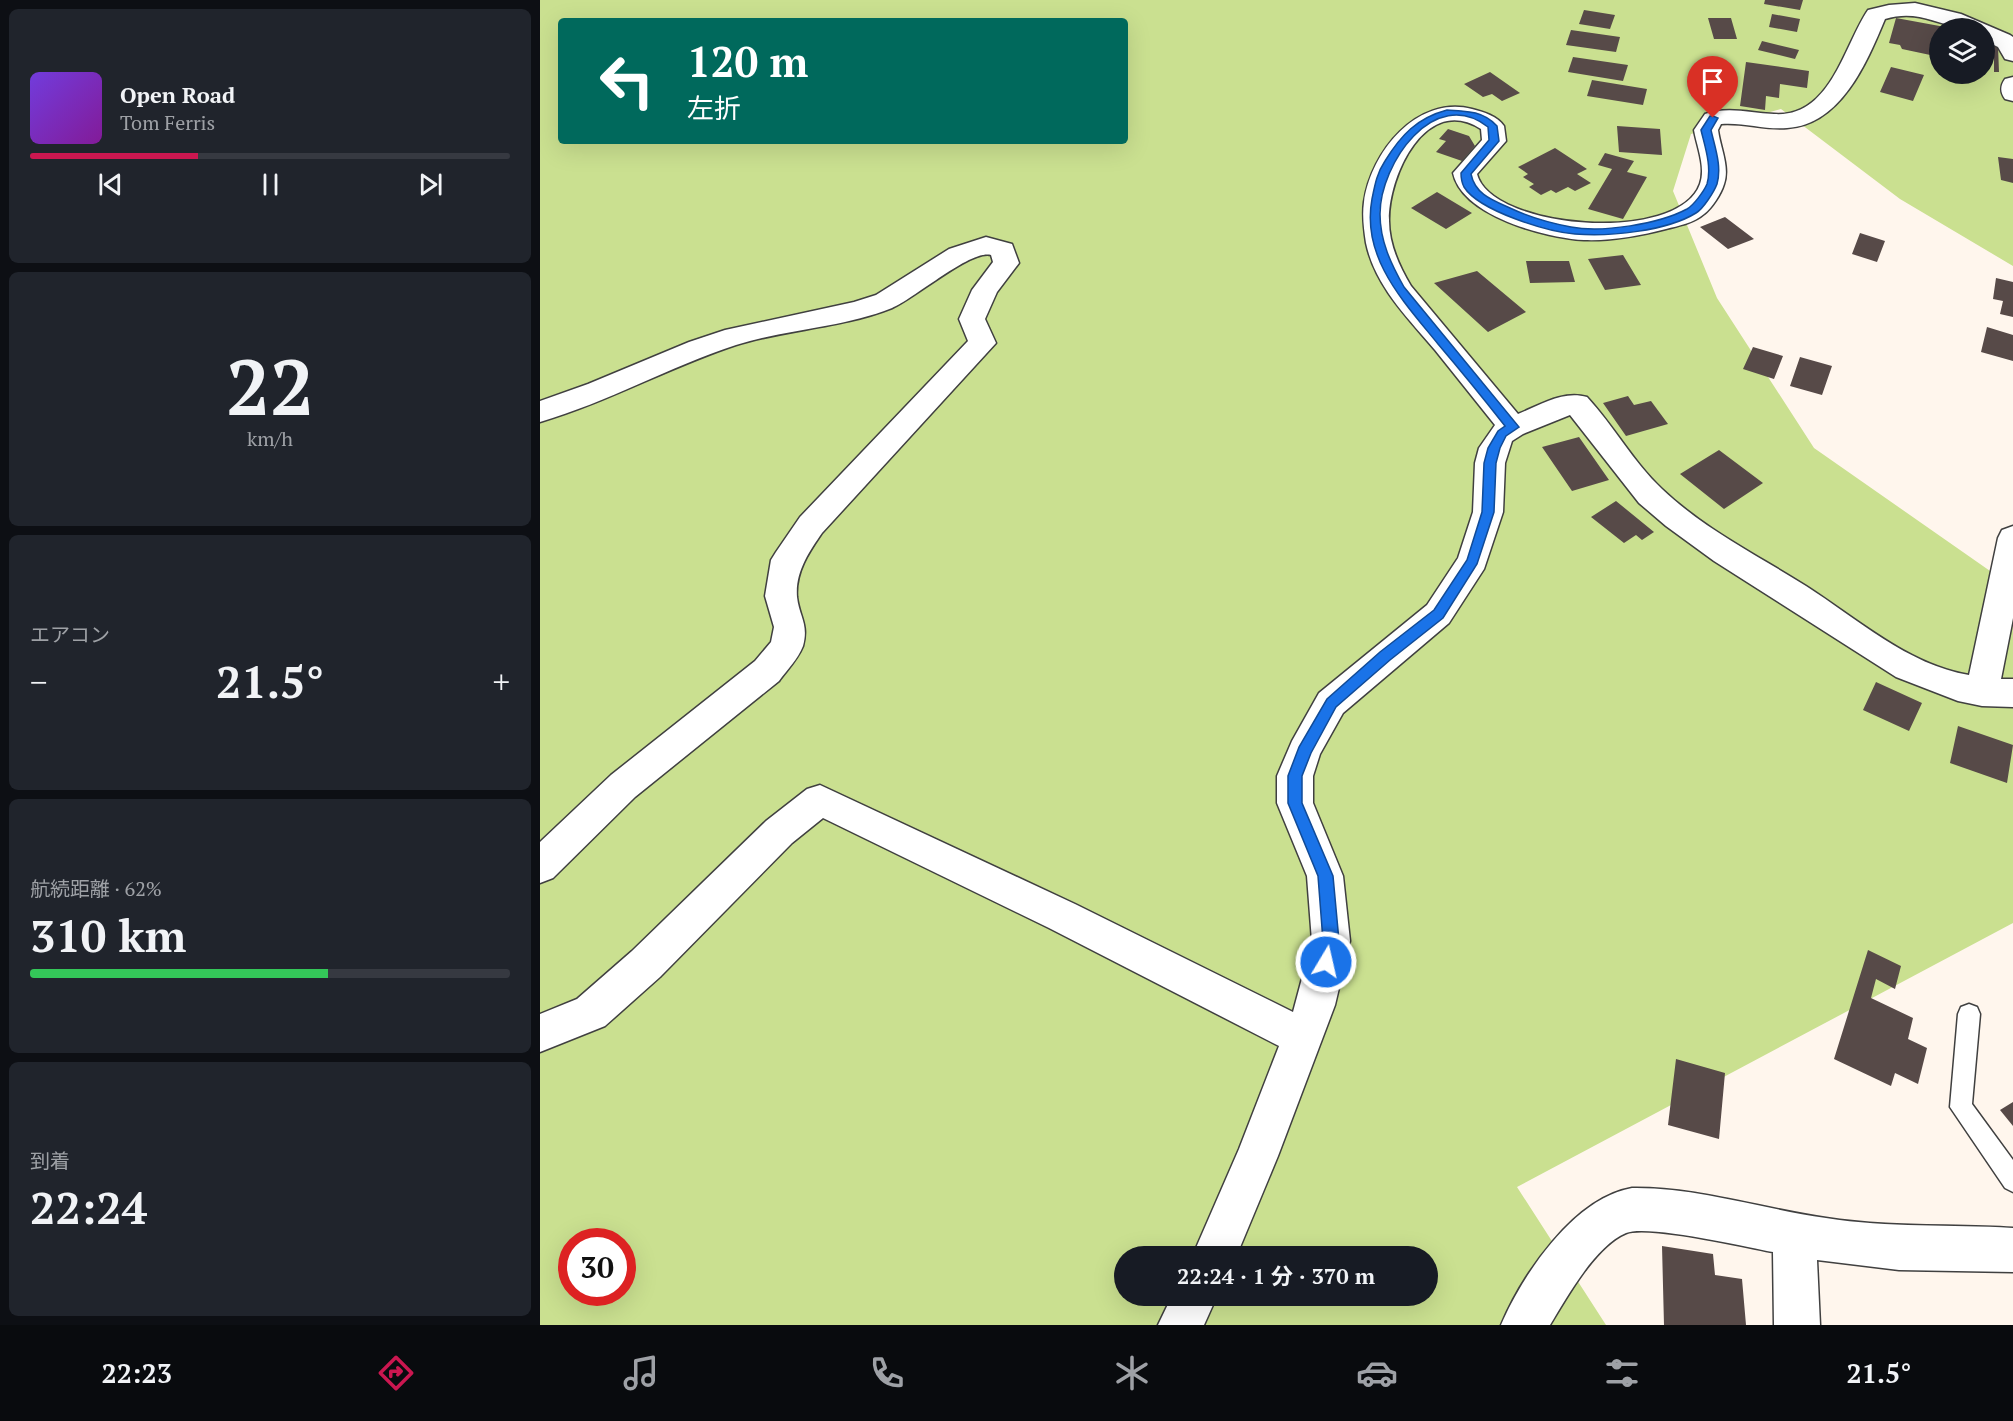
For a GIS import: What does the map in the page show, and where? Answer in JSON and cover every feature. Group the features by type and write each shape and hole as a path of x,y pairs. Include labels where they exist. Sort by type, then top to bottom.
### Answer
{"street":[{"path":"1513,427 1399,289 1378,245 1375,213 1382,174 1403,140 1426,120 1447,113 1480,117 1492,126 1494,141 1466,173 1468,185 1484,200 1526,219 1572,231 1601,232 1670,220 1694,210 1711,186 1714,170 1706,130 1713,118 1722,116 1771,122 1792,121 1816,109 1830,98 1844,80 1876,15 1891,9 1922,10 1947,18"},
{"path":"1995,37 2004,41 2012,49 2013,54"},
{"path":"2013,84 2013,94"},
{"path":"540,412 598,392 699,348 735,336 859,310 885,301 958,255 986,245 1003,250 1006,263 985,290 972,319 982,343 811,525 787,560 782,596 790,627 786,647 768,670 623,786 540,866"},
{"path":"1219,1246 1257,1156 1315,1005 1331,941 1325,876 1295,803 1295,776 1304,751 1332,703 1385,656 1438,614 1473,561 1488,512 1490,463 1494,448 1502,434 1513,427 1567,405 1577,404 1660,505 1710,542 1815,608 1869,647 1907,667 1950,685 1998,692 2013,538"},
{"path":"540,1033 591,1013 646,964 779,832 820,800 1052,911 1302,1037"},
{"path":"1524,1325 1569,1258 1594,1227 1626,1210 1677,1212 1794,1235 1857,1244 1901,1248 2013,1250"},
{"path":"1794,1235 1797,1325"},
{"path":"1181,1325 1190,1306"}],"lane":[{"path":"1969,1014 1961,1107 2013,1180"}],"green space":[{"path":"540,0 2013,0 2013,266 1900,199 1781,109 1691,134 1673,191 1717,298 1814,448 2013,587 2013,923 1517,1187 1606,1325 540,1325"}],"building":[{"path":"1765,0 1803,0 1800,10 1764,4"},
{"path":"1584,10 1615,15 1610,29 1579,24"},
{"path":"1772,14 1800,19 1797,32 1769,27"},
{"path":"1708,18 1731,18 1737,39 1714,39"},
{"path":"1896,18 1929,24 1929,55 1902,49 1900,45 1889,43"},
{"path":"1571,30 1620,37 1616,52 1566,45"},
{"path":"1762,41 1799,50 1795,59 1758,50"},
{"path":"1995,45 1998,46 1999,72 1995,72"},
{"path":"1573,57 1628,65 1623,81 1568,72"},
{"path":"1746,62 1809,71 1807,88 1780,84 1779,98 1766,96 1765,110 1740,106"},
{"path":"1891,67 1924,75 1913,101 1880,92"},
{"path":"1490,72 1520,93 1502,101 1492,94 1483,97 1464,84"},
{"path":"1592,80 1647,89 1643,105 1587,96"},
{"path":"1617,126 1660,129 1662,155 1619,152"},
{"path":"1448,129 1469,136 1475,146 1462,161 1436,152 1446,141 1439,139"},
{"path":"1555,148 1587,169 1577,174 1591,183 1575,191 1568,187 1556,193 1551,190 1541,195 1529,187 1534,184 1523,177 1528,174 1518,167"},
{"path":"1605,153 1634,161 1627,172 1647,177 1623,219 1588,209 1612,169 1598,165"},
{"path":"1998,157 2013,159 2013,183 2001,180"},
{"path":"1437,192 1472,213 1446,229 1411,208"},
{"path":"1725,217 1754,239 1728,249 1700,227"},
{"path":"1860,233 1885,241 1877,262 1852,254"},
{"path":"1623,255 1641,285 1605,290 1588,259"},
{"path":"1526,261 1569,261 1575,282 1530,283"},
{"path":"1477,271 1526,312 1488,332 1434,283"},
{"path":"1996,278 2013,282 2013,317 2000,314 2003,301 1993,299"},
{"path":"1987,327 2013,335 2013,361 1981,352"},
{"path":"1753,347 1783,356 1774,379 1743,369"},
{"path":"1800,357 1832,366 1822,395 1790,386"},
{"path":"1628,396 1634,405 1651,401 1668,424 1626,436 1603,403"},
{"path":"1579,437 1609,480 1572,491 1542,447"},
{"path":"1719,450 1763,483 1724,509 1680,474"},
{"path":"1616,501 1654,532 1642,540 1636,535 1624,543 1591,517"},
{"path":"1876,682 1922,703 1909,731 1863,710"},
{"path":"1958,726 2013,745 2007,783 1950,763"},
{"path":"1868,950 1901,966 1895,989 1876,979 1871,998 1913,1018 1908,1039 1927,1048 1918,1084 1895,1073 1891,1086 1834,1059"},
{"path":"1676,1059 1725,1073 1719,1139 1668,1125"},
{"path":"2013,1102 2013,1126 2000,1110"},
{"path":"1662,1246 1713,1254 1715,1275 1742,1279 1746,1325 1664,1325"}],"route":[{"path":"1326,962 1331,941 1325,876 1295,803 1295,776 1304,751 1332,703 1385,656 1438,614 1473,561 1488,512 1490,463 1494,448 1502,434 1513,427 1399,289 1387,266 1378,245 1375,213 1382,174 1403,140 1426,120 1447,113 1468,114 1480,117 1492,126 1494,141 1466,173 1468,185 1484,200 1526,219 1572,231 1601,232 1641,226 1670,220 1694,210 1711,186 1714,170 1706,130 1713,118"}]}
